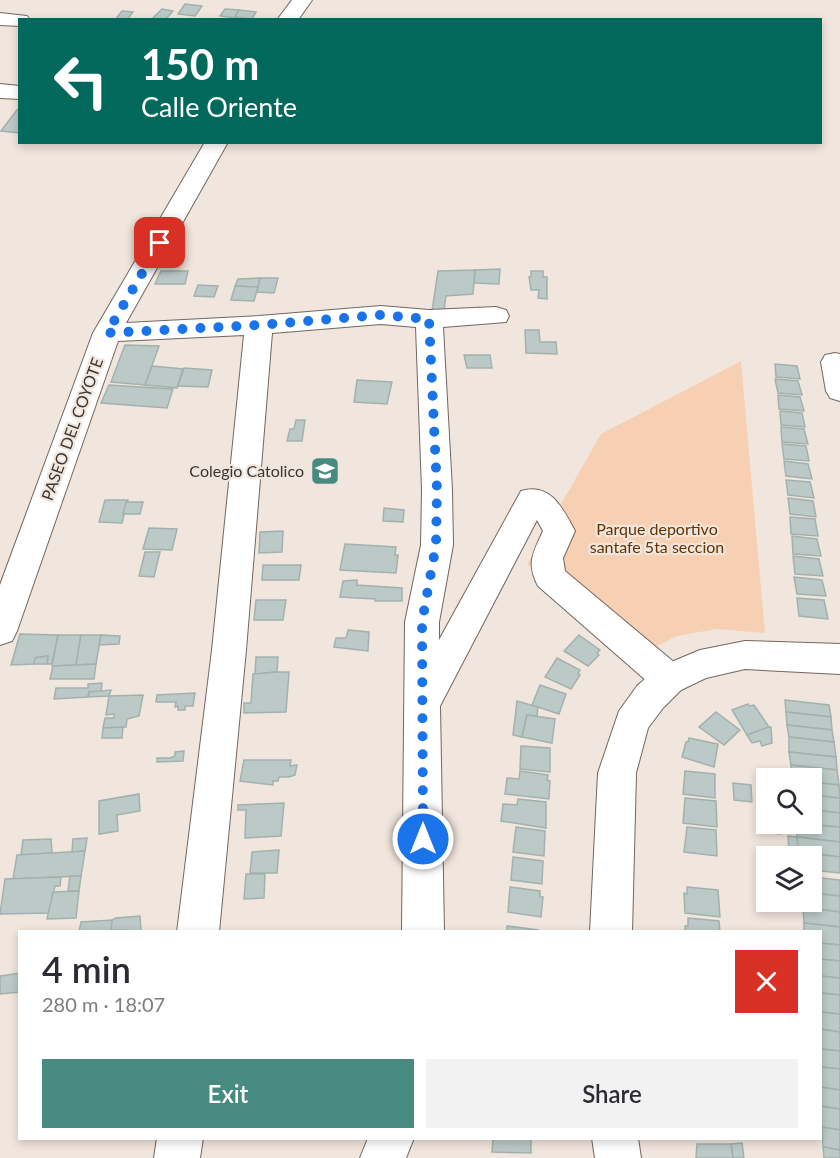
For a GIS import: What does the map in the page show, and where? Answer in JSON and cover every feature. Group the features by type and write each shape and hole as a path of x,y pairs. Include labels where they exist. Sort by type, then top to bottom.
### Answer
{"street":[{"path":"288,18 302,0"},
{"path":"0,19 18,20"},
{"path":"0,91 18,93"},
{"name":"PASEO DEL COYOTE","path":"0,631 107,333 217,144"},
{"path":"107,333 259,325 381,315 429,319 496,316"},
{"path":"423,930 422,622 436,545 437,490 429,319"},
{"path":"198,930 229,650 259,325"},
{"path":"835,362 840,391"},
{"path":"424,701 532,499 544,505 559,531 547,558 550,576 669,679"},
{"path":"611,930 616,841 616,773 632,722 650,697 669,679 700,665 745,655 840,659"},
{"path":"177,1158 180,1140"},
{"path":"382,1158 390,1140"},
{"path":"615,1140 618,1158"}],"green space":[{"name":"Parque deportivo santafe 5ta seccion","path":"741,361 765,633 717,629 677,636 625,662 527,564 601,434"}],"building":[{"path":"185,4 202,6 195,16 178,14"},
{"path":"162,9 173,11 167,18 153,18"},
{"path":"225,9 239,10 235,18 220,16"},
{"path":"239,10 256,12 253,18 235,17"},
{"path":"122,11 133,12 128,18 117,18"},
{"path":"17,110 18,133 1,131"},
{"path":"500,269 499,284 474,283 475,270"},
{"path":"475,270 473,294 446,296 444,311 432,311 438,271"},
{"path":"161,271 188,271 185,284 155,284"},
{"path":"531,271 543,271 543,277 547,277 547,299 538,298 539,290 531,290 529,277 531,277"},
{"path":"260,278 258,287 235,286 238,279"},
{"path":"260,278 278,278 274,293 257,292"},
{"path":"198,285 218,286 214,297 194,296"},
{"path":"235,286 258,287 254,301 231,300"},
{"path":"525,330 539,330 540,342 556,342 557,354 526,353"},
{"path":"125,345 159,346 145,385 111,382"},
{"path":"464,355 490,355 492,368 467,368"},
{"path":"775,364 797,366 800,379 776,377"},
{"path":"152,366 183,369 177,388 145,385"},
{"path":"184,368 212,370 208,387 178,386"},
{"path":"775,379 798,381 802,395 778,393"},
{"path":"357,380 392,382 387,404 354,402"},
{"path":"109,385 173,389 167,408 101,403"},
{"path":"778,395 800,397 804,411 779,409"},
{"path":"780,411 802,413 805,427 781,425"},
{"path":"296,420 305,420 302,441 287,441 290,429 294,429"},
{"path":"781,427 804,429 808,444 782,442"},
{"path":"782,444 806,446 809,461 784,459"},
{"path":"784,461 808,464 812,479 786,476"},
{"path":"786,480 810,482 814,498 788,495"},
{"path":"788,498 813,501 816,517 790,514"},
{"path":"105,500 128,500 122,523 99,522"},
{"path":"126,502 143,502 140,514 123,514"},
{"path":"384,508 404,510 403,522 383,521"},
{"path":"790,517 815,519 818,536 791,534"},
{"path":"149,528 177,529 172,550 143,549"},
{"path":"283,531 282,552 259,553 260,532"},
{"path":"792,536 817,539 821,556 793,554"},
{"path":"345,544 396,547 395,555 398,555 396,573 340,570"},
{"path":"145,552 160,552 154,577 139,576"},
{"path":"793,556 819,559 823,576 795,574"},
{"path":"263,565 301,565 299,580 262,580"},
{"path":"794,577 822,580 826,596 797,594"},
{"path":"357,580 357,585 402,588 402,601 340,597 343,581"},
{"path":"797,598 824,600 828,619 799,616"},
{"path":"256,600 286,600 283,620 254,620"},
{"path":"348,630 369,632 368,651 334,647 336,638 346,638"},
{"path":"20,634 58,635 52,664 47,664 48,656 35,658 34,664 11,665"},
{"path":"58,635 81,635 76,665 52,666"},
{"path":"81,635 101,635 96,664 76,665"},
{"path":"101,635 120,636 119,644 99,645"},
{"path":"579,635 600,650 597,653 599,655 588,666 564,651"},
{"path":"48,656 47,664 34,664 35,658"},
{"path":"256,657 278,657 277,672 255,674"},
{"path":"557,658 580,670 578,674 580,675 571,689 545,677"},
{"path":"96,664 94,679 50,679 53,666"},
{"path":"289,672 286,712 244,713 244,703 251,703 253,674"},
{"path":"102,683 101,692 89,692 88,697 54,699 56,688 88,688 88,684"},
{"path":"540,685 566,694 559,714 532,705"},
{"path":"111,690 109,696 88,697 89,692"},
{"path":"195,693 193,706 185,706 185,710 178,710 178,706 175,707 176,702 156,702 157,695"},
{"path":"143,695 139,716 127,719 126,727 103,728 105,718 114,718 114,714 106,715 109,696"},
{"path":"785,700 829,705 831,717 786,712"},
{"path":"517,701 538,707 537,716 527,715 522,737 513,735"},
{"path":"748,704 749,706 754,705 769,727 747,735 732,710"},
{"path":"716,712 740,730 724,745 699,727"},
{"path":"786,712 831,717 832,730 787,725"},
{"path":"527,715 555,719 552,743 522,737"},
{"path":"787,725 832,730 834,742 789,737"},
{"path":"123,727 122,738 102,738 103,728"},
{"path":"771,727 772,743 762,746 760,741 752,743 747,735"},
{"path":"789,737 834,742 836,757 789,752"},
{"path":"689,738 718,744 714,767 682,757"},
{"path":"521,746 550,748 550,772 520,769"},
{"path":"184,751 183,761 157,762 157,758 170,758 175,756 175,752"},
{"path":"789,752 836,757 837,770 822,768 791,765"},
{"path":"244,760 291,760 290,766 297,765 295,775 279,777 278,781 273,781 273,785 240,781"},
{"path":"791,765 819,768 791,768"},
{"path":"822,768 837,770 839,785 822,783"},
{"path":"520,771 548,775 549,799 505,794 507,778 519,779"},
{"path":"685,771 715,774 715,798 683,794"},
{"path":"733,783 751,785 752,802 734,800"},
{"path":"822,783 839,785 840,798 822,796"},
{"path":"139,794 140,811 117,815 118,831 99,834 99,801"},
{"path":"822,796 840,798 840,813 822,811"},
{"path":"685,798 716,801 717,827 683,823"},
{"path":"518,799 546,802 546,828 501,821 503,804 517,805"},
{"path":"284,803 281,836 245,838 246,810 238,810 238,805"},
{"path":"822,811 840,813 840,827 822,825"},
{"path":"822,826 840,827 840,842 797,837 797,834 822,834"},
{"path":"516,827 545,831 544,856 513,852"},
{"path":"687,827 716,830 717,856 684,852"},
{"path":"788,836 797,837 798,846 789,846"},
{"path":"797,837 840,842 840,857 822,855 822,846 798,846"},
{"path":"87,838 85,851 72,852 73,839"},
{"path":"51,839 52,853 21,855 23,840"},
{"path":"279,850 277,873 250,873 252,852"},
{"path":"85,851 81,876 13,879 17,855"},
{"path":"822,855 840,857 840,873 822,871"},
{"path":"513,857 543,861 542,884 511,880"},
{"path":"246,874 265,874 264,898 244,899"},
{"path":"70,876 81,876 79,891 68,891"},
{"path":"61,877 60,886 55,886 49,913 0,914 5,879"},
{"path":"822,878 840,880 840,896 822,894"},
{"path":"510,887 540,891 540,897 543,897 541,917 508,912"},
{"path":"687,887 718,890 720,917 685,913 684,893 687,894"},
{"path":"79,891 76,918 47,919 53,892"},
{"path":"822,894 840,896 840,912 822,910"},
{"path":"822,910 840,912 840,927 804,923 803,912 822,912"},
{"path":"140,916 141,930 110,930 112,920"},
{"path":"688,918 719,921 720,930 685,930 685,926 688,926"},
{"path":"112,920 111,930 79,930 81,922"},
{"path":"804,923 840,927 840,945 822,943 822,930 804,930"},
{"path":"507,926 538,930 507,930"},
{"path":"822,943 840,945 840,961 822,959"},
{"path":"822,959 840,961 840,978 822,976"},
{"path":"18,973 18,992 0,994 0,976"},
{"path":"822,976 840,978 840,995 822,993"},
{"path":"822,993 840,995 840,1014 822,1012"},
{"path":"822,1012 840,1014 840,1032 822,1029"},
{"path":"822,1029 840,1032 840,1051 822,1049"},
{"path":"822,1049 840,1051 840,1069 822,1067"},
{"path":"822,1067 840,1069 840,1090 822,1087"},
{"path":"822,1087 840,1090 840,1109 822,1106"},
{"path":"822,1106 840,1109 840,1130 822,1127"},
{"path":"822,1127 840,1130 840,1150 823,1147"},
{"path":"493,1140 531,1140 531,1153 492,1152"},
{"path":"742,1143 744,1158 733,1158 731,1144"},
{"path":"697,1144 731,1144 733,1158 696,1158"},
{"path":"823,1147 840,1150 840,1158 824,1158"}],"place":[{"name":"Colegio Catolico","path":"325,471"}],"route":[{"path":"160,243 107,333 259,325 381,315 429,319 437,490 436,545 422,622 423,839"}]}
